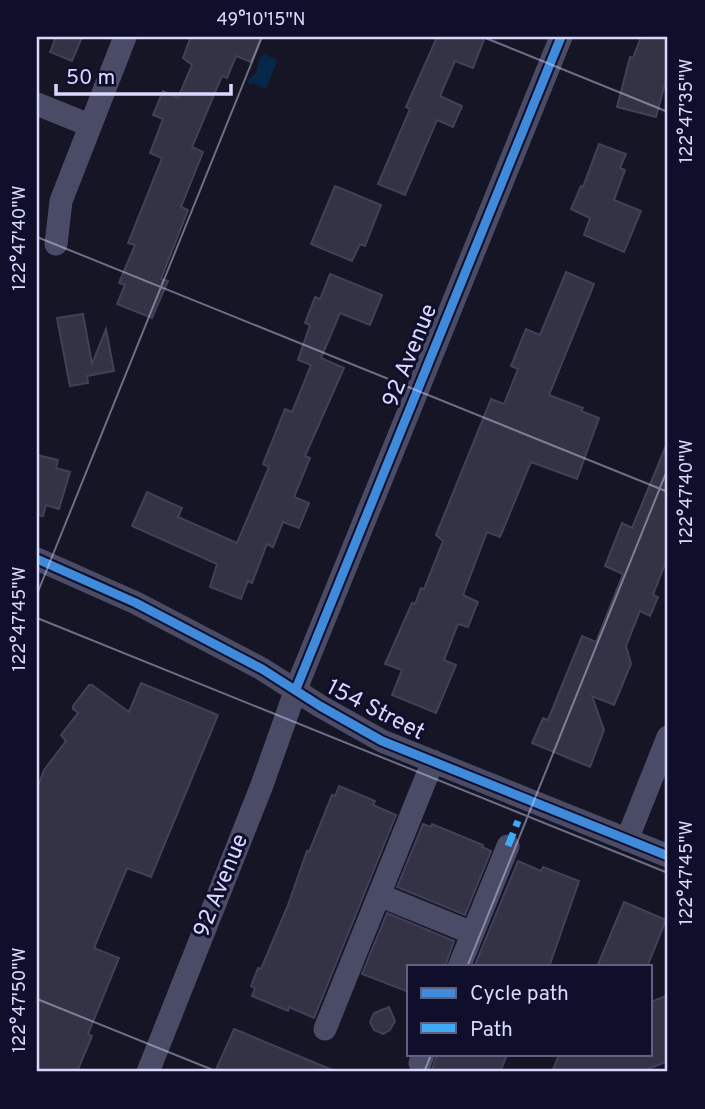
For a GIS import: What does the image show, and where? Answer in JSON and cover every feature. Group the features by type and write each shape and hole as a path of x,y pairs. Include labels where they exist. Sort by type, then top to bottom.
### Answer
{"street":[{"path":"56,244 61,201 125,37"},
{"name":"92 Avenue","path":"148,1072 262,785 296,689 561,37"},
{"path":"37,104 89,125"},
{"name":"154 Street","path":"37,559 136,603 296,689 320,706 382,741 668,856"},
{"path":"626,839 668,737"},
{"path":"325,1029 433,761"},
{"path":"460,965 508,846"},
{"path":"379,895 472,933"}],"water":[{"path":"264,54 277,61 267,87 253,83 250,85 248,81 256,73 260,57"}],"building":[{"path":"56,37 82,37 72,61 50,52"},
{"path":"189,37 261,37 251,62 236,56 227,78 222,76 192,147 203,152 181,207 188,210 161,279 168,281 152,318 117,304 125,285 119,283 135,245 128,243 162,158 150,153 163,119 153,115 163,91 178,98 192,65 183,58"},
{"path":"437,37 485,37 473,68 455,61 440,96 462,106 453,127 437,120 405,195 378,184 410,109 406,107"},
{"path":"641,37 668,37 668,72 656,117 617,107 630,57 633,58"},
{"path":"599,144 626,154 620,168 625,170 614,200 641,211 624,252 584,235 590,218 571,209 581,186 583,187"},
{"path":"335,186 381,205 365,246 360,244 352,261 311,244"},
{"path":"566,272 594,284 549,395 583,408 581,411 599,418 577,479 531,462 500,537 487,532 463,595 478,602 468,627 458,624 444,660 456,665 436,713 392,695 402,670 385,664 412,603 415,604 421,588 424,589 443,541 436,535 491,399 504,404 518,369 511,366 526,329 540,335"},
{"path":"330,274 382,295 370,325 340,313 321,358 344,368 305,456 310,458 294,497 309,503 299,528 283,522 273,547 267,544 252,583 248,581 241,599 210,587 217,564 132,526 147,492 182,508 178,517 237,543 269,467 263,464 285,409 292,412 311,365 298,360 310,325 305,323 315,297 320,299"},
{"path":"83,314 92,364 106,329 114,371 87,376 88,383 70,386 57,318"},
{"path":"668,441 668,556 653,595 658,597 650,616 640,611 626,646 631,664 614,705 592,696 604,730 590,767 532,743 543,718 548,720 582,636 596,642 623,574 605,566 622,523 632,528"},
{"path":"37,455 58,460 56,468 70,472 59,509 46,505 43,516 37,515"},
{"path":"141,683 218,715 151,877 127,868 94,948 119,958 88,1034 92,1036 77,1072 37,1072 37,789 44,770 66,741 61,735 78,713 73,706 89,685 129,712"},
{"path":"339,786 375,801 373,805 396,815 314,1018 252,996 255,988 251,986 288,905 307,851 309,852 332,795 335,796"},
{"path":"423,824 431,827 432,824 483,845 482,847 491,851 465,915 397,887"},
{"path":"518,861 541,871 543,867 579,881 550,965 475,965"},
{"path":"624,902 666,920 648,965 598,965"},
{"path":"387,913 454,941 446,965 407,965 407,991 362,974"},
{"path":"668,995 668,1061 641,1072 552,1072 559,1056 652,1056 652,1002"},
{"path":"389,1007 395,1021 390,1030 383,1034 374,1030 370,1022 374,1013"},
{"path":"234,1029 337,1072 215,1072"},
{"path":"437,1056 507,1056 500,1072 439,1072 432,1069"}],"marked path":[{"path":"508,846 518,821"}],"cycle path":[{"path":"296,689 561,37"},
{"path":"37,559 136,603 262,669 382,741 668,856"}]}
